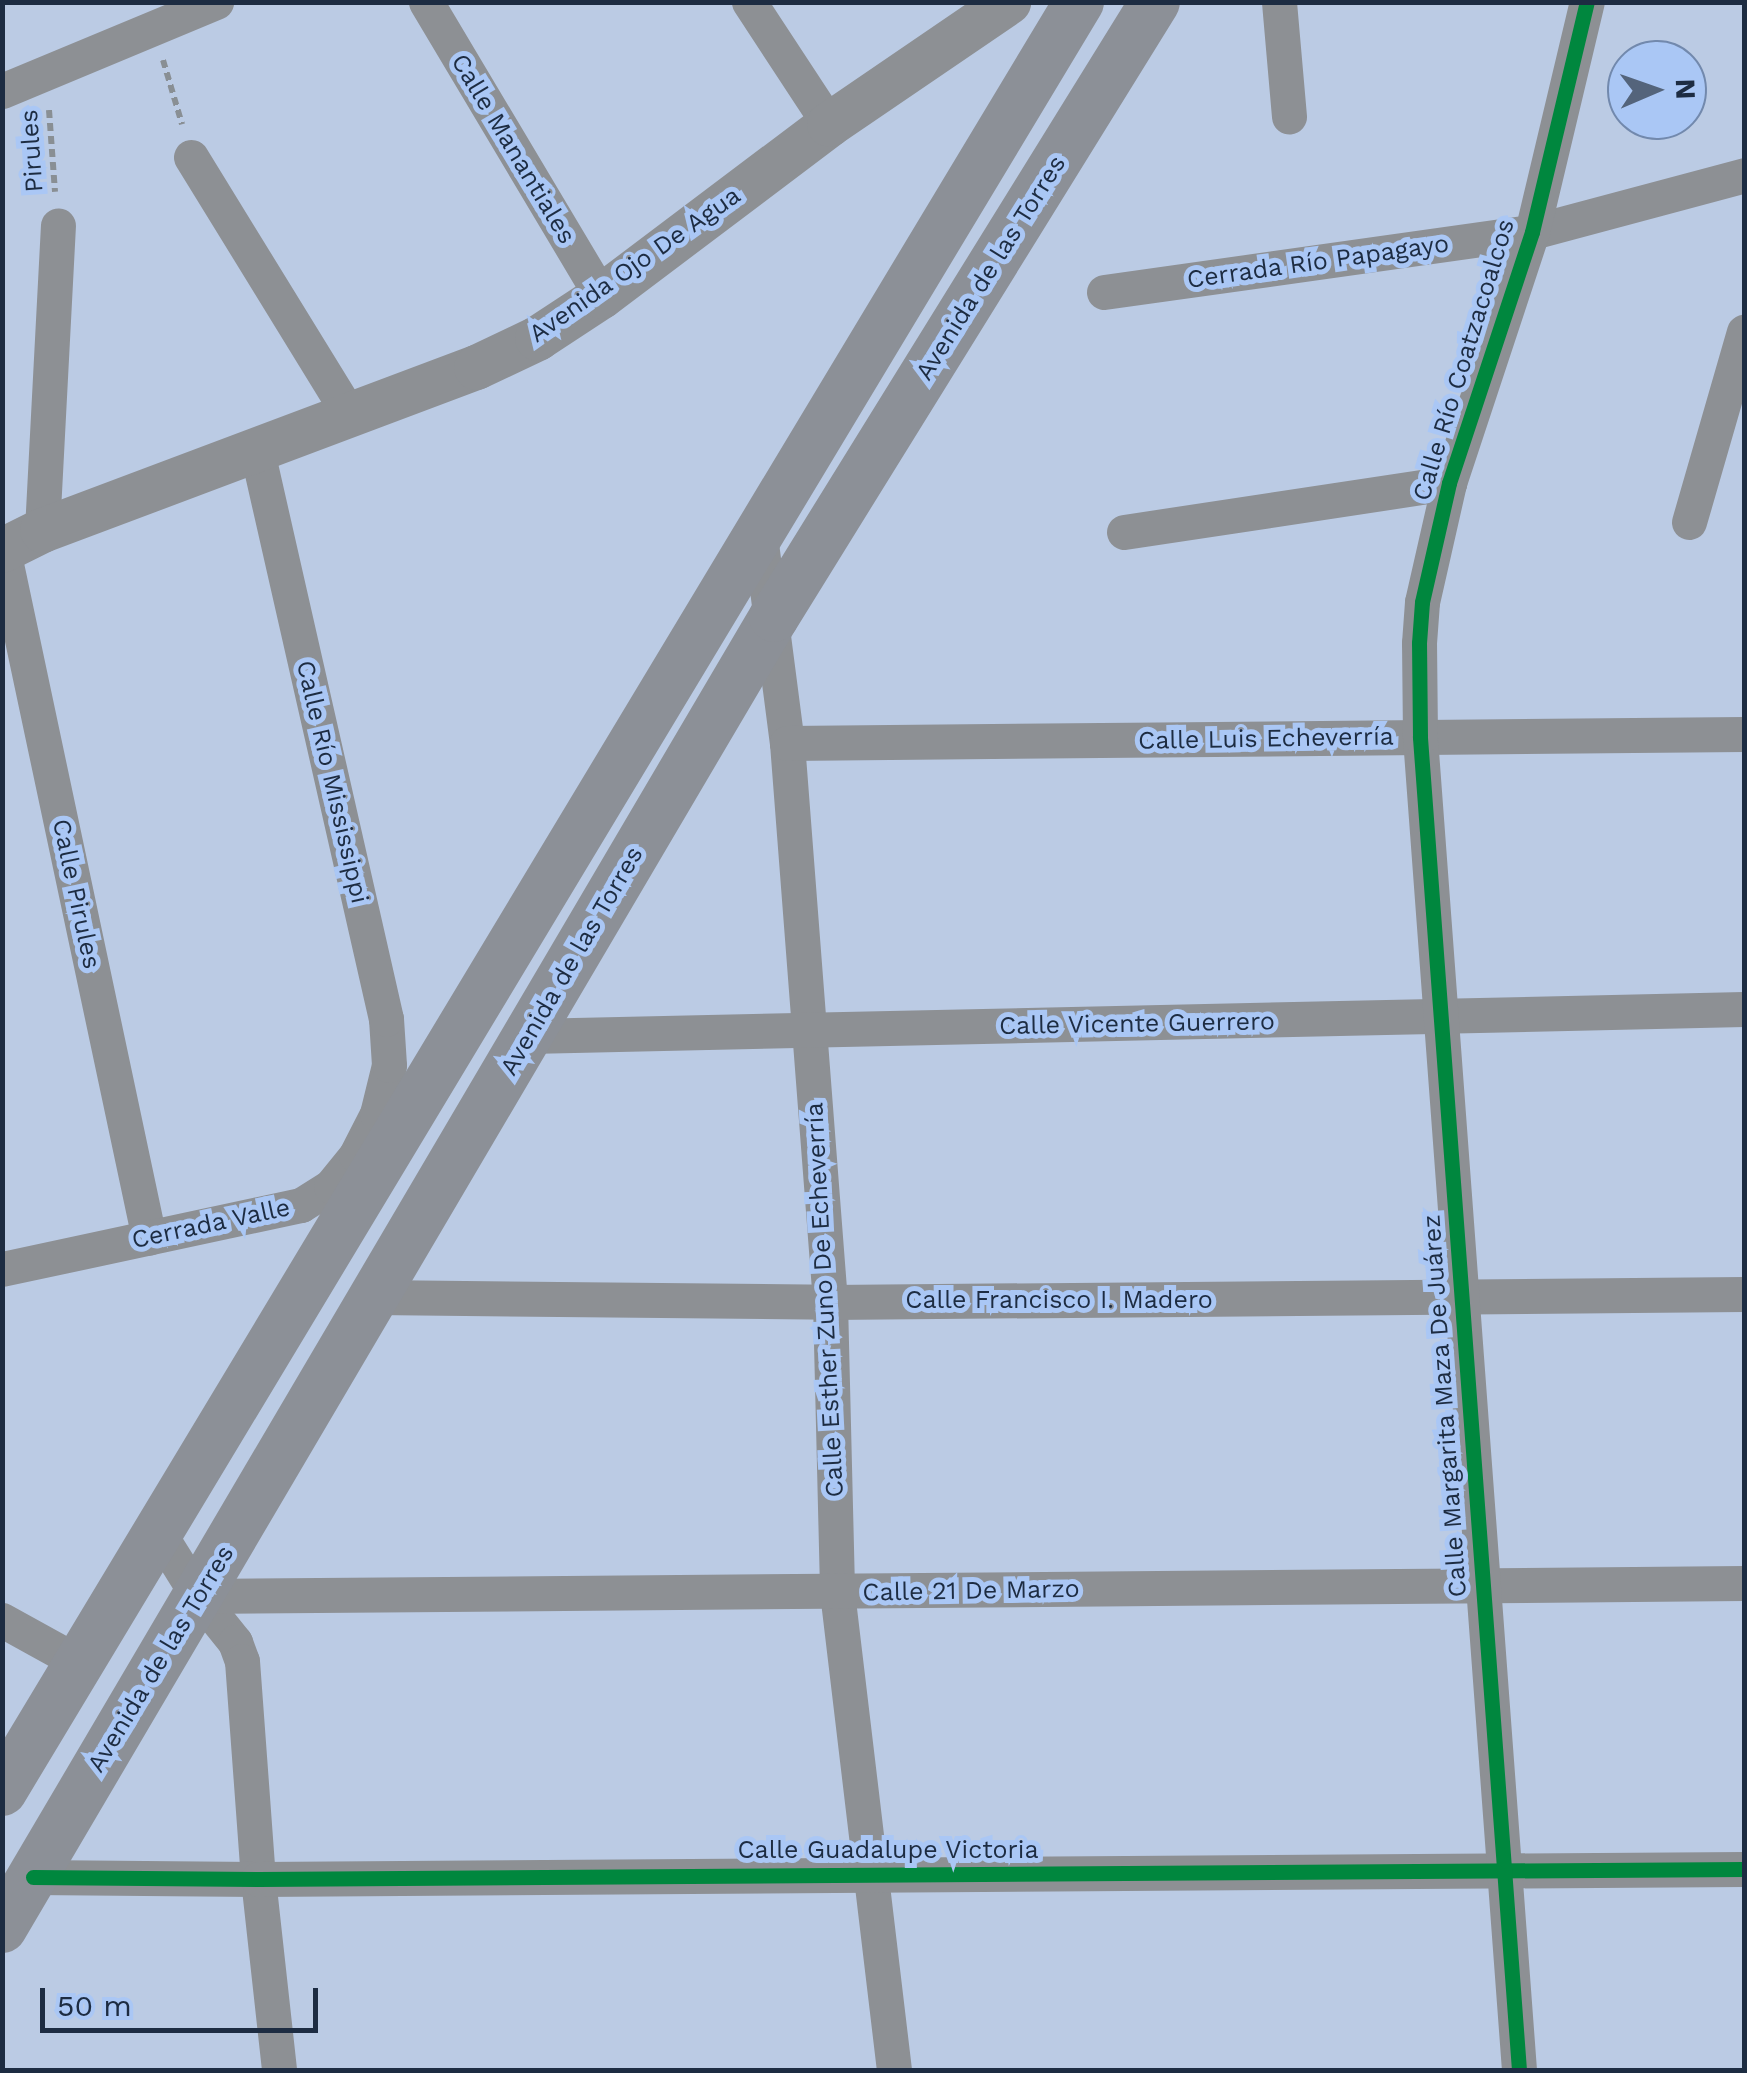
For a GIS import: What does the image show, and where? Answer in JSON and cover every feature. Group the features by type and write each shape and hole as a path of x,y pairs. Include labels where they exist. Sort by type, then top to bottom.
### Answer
{"main road":[{"path":"2,1792 1079,2"},
{"name":"Avenida de las Torres","path":"2,1928 774,617 1155,2"}],"street":[{"path":"2,91 47,74 148,16 216,2"},
{"name":"Calle Manantiales","path":"426,2 600,296"},
{"path":"749,2 829,124"},
{"name":"Avenida Ojo De Agua","path":"16,544 476,368 537,338 600,296 829,124 1008,2"},
{"path":"1279,2 1289,117"},
{"name":"Calle Río Coatzacoalcos","path":"1420,737 1422,602 1448,483 1532,232 1587,2"},
{"path":"191,157 348,414"},
{"name":"Cerrada Río Papagayo","path":"1104,292 1532,232 1744,175"},
{"name":"Calle Pirules","path":"58,225 16,544 149,1238"},
{"path":"1690,522 1744,332"},
{"name":"Calle Río Mississippi","path":"257,450 386,1019 389,1065 377,1114"},
{"path":"1124,532 1448,483"},
{"name":"Calle Esther Zuno De Echeverría","path":"760,528 787,744 830,1302 837,1592 894,2070"},
{"name":"Calle Luis Echeverría","path":"787,744 1744,734"},
{"name":"Calle Margarita Maza De Juárez","path":"1420,737 1519,2070"},
{"name":"Calle Vicente Guerrero","path":"529,1036 1744,1009"},
{"name":"Cerrada Valle","path":"2,1269 301,1204 331,1186 356,1155 377,1114"},
{"name":"Calle Francisco I. Madero","path":"374,1297 830,1302 1744,1294"},
{"path":"158,1532 198,1596 234,1642 242,1661 258,1879 279,2070"},
{"name":"Calle 21 De Marzo","path":"198,1596 1744,1584"},
{"path":"2,1620 80,1663"},
{"name":"Calle Guadalupe Victoria","path":"32,1877 258,1879 1744,1869"}],"path":[{"path":"148,16 191,157"}],"cycle path":[{"path":"1519,2070 1420,737 1419,643 1422,602 1449,483 1532,232 1587,2"},
{"path":"33,1877 258,1879 1744,1869"}]}
